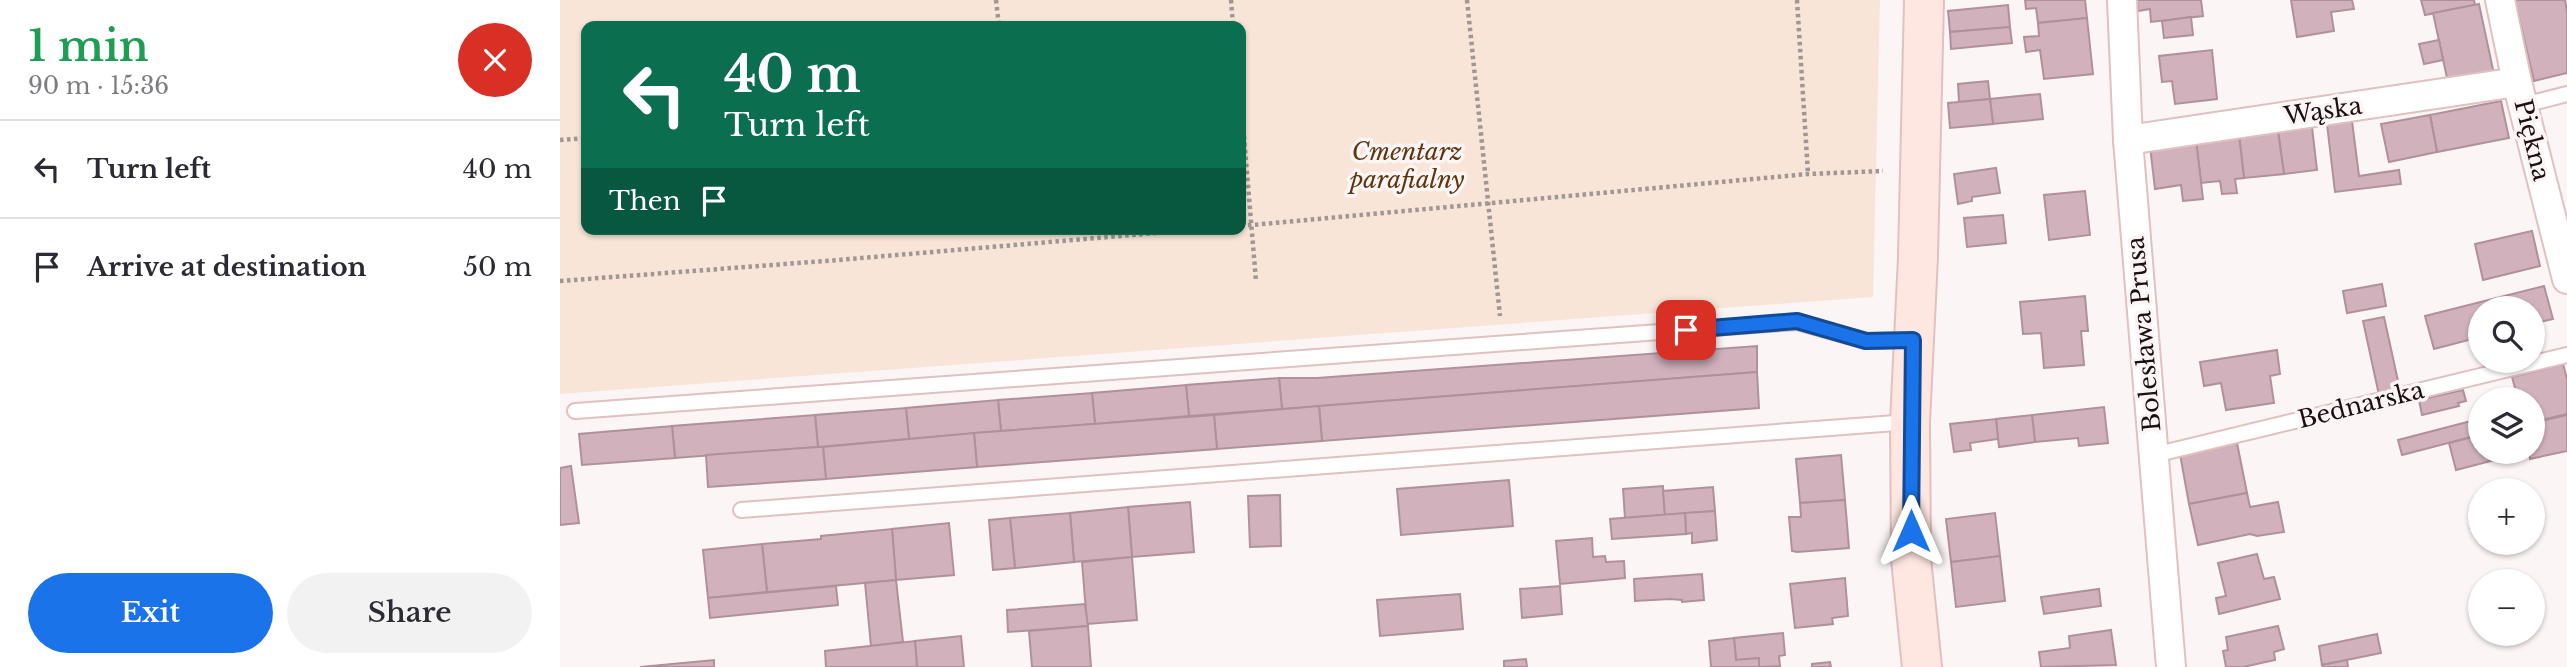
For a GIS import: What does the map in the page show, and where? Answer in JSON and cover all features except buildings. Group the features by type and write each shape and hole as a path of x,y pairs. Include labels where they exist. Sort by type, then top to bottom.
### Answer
{"street":[{"path":"1922,667 1911,559 1910,422 1918,257 1924,0"},
{"name":"Bolesława Prusa","path":"2123,0 2128,140 2171,667"},
{"name":"Piękna","path":"2500,0 2567,279"},
{"name":"Wąska","path":"2128,140 2521,94"}],"lane":[{"path":"2521,94 2567,94"},
{"path":"575,411 1797,321 1866,341 1913,340"},
{"name":"Bednarska","path":"2154,455 2567,355"},
{"path":"740,510 1910,422"}],"path":[{"path":"996,0 998,21"},
{"path":"1231,0 1233,21"},
{"path":"1466,0 1500,316"},
{"path":"1797,0 1808,174"},
{"path":"560,140 581,138"},
{"path":"1246,158 1255,281"},
{"path":"1246,226 1808,174 1884,171"},
{"path":"560,281 1132,235"}],"green space":[{"name":"Cmentarz parafialny","path":"560,0 1880,0 1873,297 560,394"}],"route":[{"path":"1686,330 1797,321 1866,341 1913,340 1910,422 1911,531"}]}
